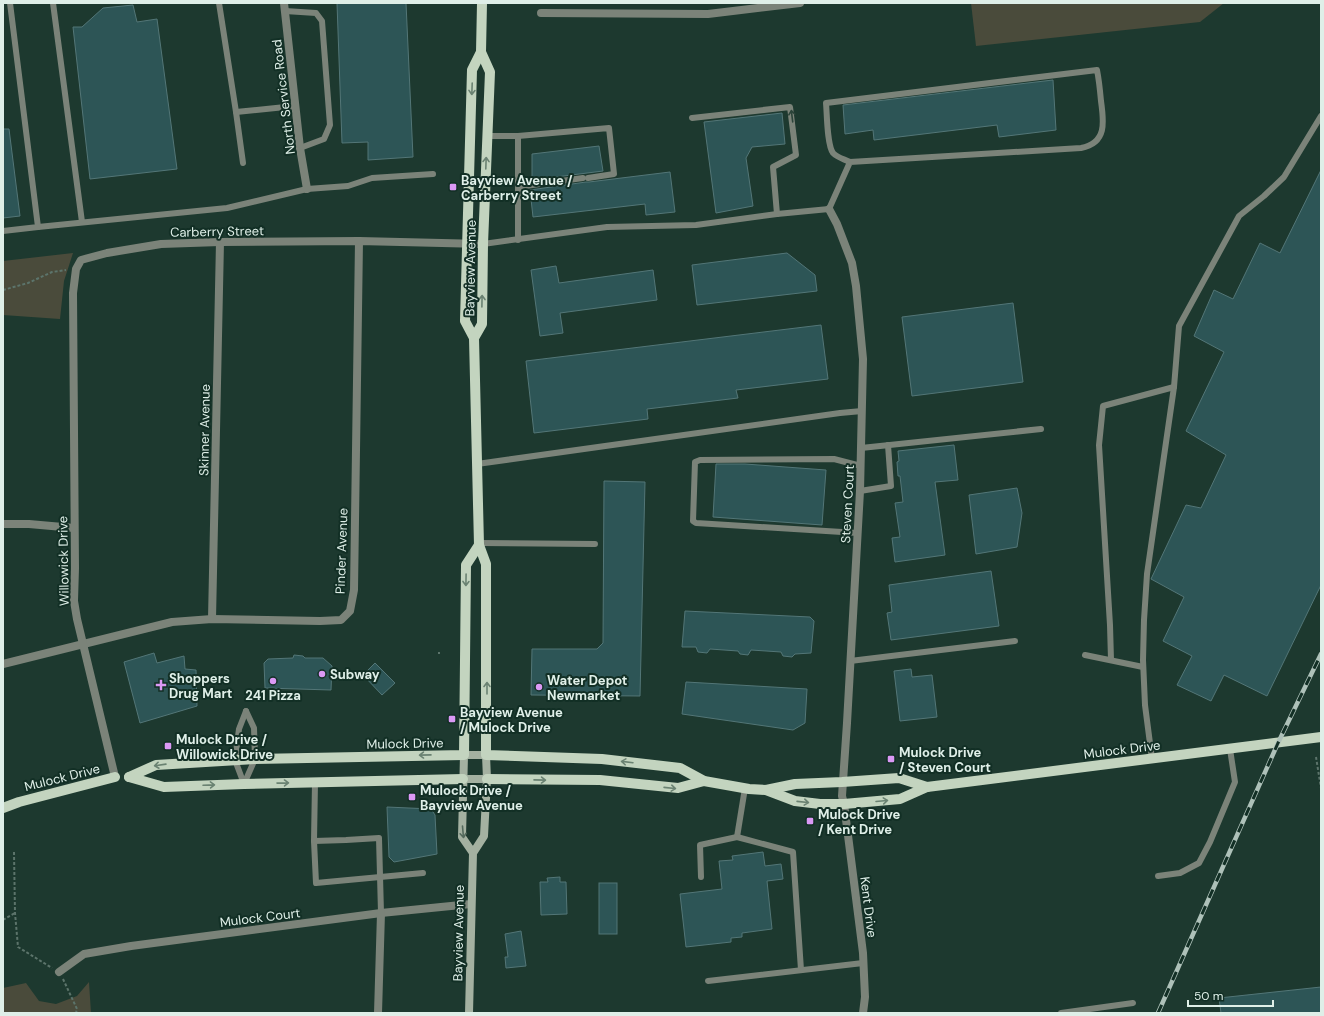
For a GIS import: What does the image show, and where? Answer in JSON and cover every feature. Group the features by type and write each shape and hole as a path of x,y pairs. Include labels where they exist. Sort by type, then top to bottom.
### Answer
{"main road":[{"name":"Bayview Avenue","path":"474,338 465,321 472,70 481,52 482,3"},
{"name":"Bayview Avenue","path":"474,338 482,324 490,72 481,52"},
{"path":"474,338 479,544 486,564 486,754"},
{"path":"473,854 462,836 466,565 479,544"},
{"name":"Mulock Drive","path":"129,777 156,764 255,759 486,754 602,759 680,768 704,781 766,790 796,801 820,804 844,804 900,799 927,787 1321,737"},
{"name":"Bayview Avenue","path":"469,1013 473,854 484,836 487,779 486,754"},
{"name":"Mulock Drive","path":"3,808 19,802 115,777 129,777 164,787 315,782 487,779 600,780 678,788 704,781"},
{"name":"Mulock Drive","path":"766,790 795,784 899,778 927,787"}],"street":[{"path":"541,13 708,14 800,3"},
{"name":"North Service Road","path":"284,7 300,148 307,189"},
{"name":"Steven Court","path":"830,209 852,263 856,286 863,359 858,533 847,723 842,782 842,796 844,804"},
{"name":"Carberry Street","path":"76,269 81,260 107,253 161,244 359,241 484,244"},
{"name":"Pinder Avenue","path":"3,664 172,622 212,619 341,620 350,611 354,590 359,241"},
{"name":"Skinner Avenue","path":"212,619 220,242"},
{"name":"Willowick Drive","path":"76,269 73,293 74,601 82,644 115,777"},
{"path":"3,524 30,524 74,528"},
{"name":"Kent Drive","path":"844,804 863,963 865,997 863,1013"},
{"name":"Mulock Court","path":"58,972 84,954 131,946 381,913 471,904"},
{"path":"378,1013 381,913"}],"lane":[{"path":"10,3 38,227"},
{"path":"53,3 82,222"},
{"path":"219,3 243,162"},
{"path":"284,7 316,12 322,21 330,125 324,139 300,148"},
{"path":"1097,70 1103,119 1100,137 1088,147 850,162 838,157 832,152 826,103 1097,70"},
{"path":"236,112 296,106"},
{"path":"692,118 790,107 796,154 773,168 778,214"},
{"path":"1152,759 1145,705 1143,667 1144,620 1147,574 1174,387 1179,326 1239,216 1264,196 1284,177 1321,116"},
{"path":"488,136 518,136 609,128 614,174 518,187"},
{"path":"518,136 518,240"},
{"path":"484,244 607,227 696,225 778,214 830,209 850,162"},
{"path":"3,231 227,208 307,189 348,186 372,178 433,174"},
{"path":"1111,660 1099,445 1103,406 1174,387"},
{"path":"477,464 862,411"},
{"path":"861,448 1041,429"},
{"path":"860,491 891,486 888,445"},
{"path":"858,533 696,523 693,521 695,462 700,460 834,459 860,466"},
{"path":"479,544 595,544"},
{"path":"850,660 1015,641"},
{"path":"1085,655 1143,667"},
{"path":"246,711 254,728 255,759 244,784 235,760 239,728 246,711"},
{"path":"1158,876 1180,873 1199,863 1210,842 1235,782 1230,749"},
{"path":"315,782 314,841 316,883 423,873"},
{"path":"738,837 745,788"},
{"path":"701,877 700,845 738,837 793,852 801,970"},
{"path":"314,841 379,838 381,913"},
{"path":"708,981 863,963"},
{"path":"1061,1013 1133,1003"}],"path":[{"path":"3,290 28,283 52,272 76,269"},
{"path":"1316,758 1321,788"},
{"path":"14,852 15,913 18,947 58,972 77,1009 76,1013"},
{"path":"3,920 15,913"}],"green space":[{"path":"971,3 1224,3 1200,22 976,46"},
{"path":"73,253 64,281 60,319 3,315 3,261"},
{"path":"89,982 91,1013 3,1013 3,988 26,983 39,1001 56,1004 77,996"}],"building":[{"path":"337,3 406,3 413,157 368,160 368,142 342,143"},
{"path":"133,5 137,22 157,19 177,169 90,179 73,27 82,27 103,8"},
{"path":"1053,80 1056,130 999,137 997,125 874,140 873,130 845,134 843,105"},
{"path":"782,113 785,144 752,147 746,158 753,206 716,213 704,122"},
{"path":"3,129 9,129 20,216 3,218"},
{"path":"599,146 603,171 532,180 532,154"},
{"path":"1321,170 1321,585 1267,696 1224,675 1211,701 1177,685 1192,656 1163,641 1184,597 1151,579 1186,505 1201,508 1226,455 1186,431 1224,352 1194,336 1214,290 1233,299 1260,243 1280,253"},
{"path":"670,172 675,212 646,215 645,204 533,217 530,190"},
{"path":"787,253 815,275 817,291 697,305 692,265"},
{"path":"556,266 559,283 653,270 657,300 560,313 563,333 540,336 531,270"},
{"path":"1013,303 1023,382 912,396 902,317"},
{"path":"821,325 828,379 736,390 738,398 647,409 648,419 534,433 526,361"},
{"path":"954,445 958,480 935,482 945,555 895,562 892,538 900,537 895,503 903,502 900,476 898,476 898,451"},
{"path":"716,464 745,464 826,470 822,525 713,517"},
{"path":"604,481 645,482 640,696 531,695 532,649 597,649 603,643"},
{"path":"1017,488 1022,513 1017,547 976,554 969,495"},
{"path":"991,571 999,626 891,640 887,613 892,612 889,585"},
{"path":"685,611 810,617 814,621 811,653 795,654 792,657 783,656 781,652 751,650 748,655 740,654 738,651 710,649 707,653 698,652 696,647 682,647"},
{"path":"154,653 157,663 184,656 185,669 196,670 197,706 140,723 124,662"},
{"path":"294,655 303,656 305,658 323,658 332,666 331,690 265,688 264,663 268,659 293,658"},
{"path":"375,663 395,683 382,695 363,675"},
{"path":"911,669 912,677 932,675 937,717 900,721 894,671"},
{"path":"686,682 807,689 805,723 793,730 682,714"},
{"path":"387,807 431,809 435,815 437,854 394,862 389,857"},
{"path":"763,852 765,866 781,864 783,879 767,881 772,929 742,933 742,937 731,938 731,942 686,947 680,894 722,889 719,861 733,860 732,856"},
{"path":"560,877 560,882 566,882 567,914 541,915 540,882 548,882 547,878"},
{"path":"599,883 617,883 617,934 599,934"},
{"path":"521,931 526,966 506,968 505,957 508,957 505,934"},
{"path":"1321,987 1321,1013 1221,1013 1219,998"}],"railway":[{"path":"1158,1013 1278,743 1321,654"}],"place":[{"name":"Bayview Avenue / Carberry Street","path":"453,187"},
{"name":"Subway","path":"322,674"},
{"name":"241 Pizza","path":"273,681"},
{"name":"Shoppers Drug Mart","path":"161,685"},
{"name":"Water Depot Newmarket","path":"539,687"},
{"name":"Bayview Avenue / Mulock Drive","path":"452,719"},
{"name":"Mulock Drive / Willowick Drive","path":"168,746"},
{"name":"Mulock Drive / Steven Court","path":"891,759"},
{"name":"Mulock Drive / Bayview Avenue","path":"412,797"},
{"name":"Mulock Drive / Kent Drive","path":"810,821"}]}
